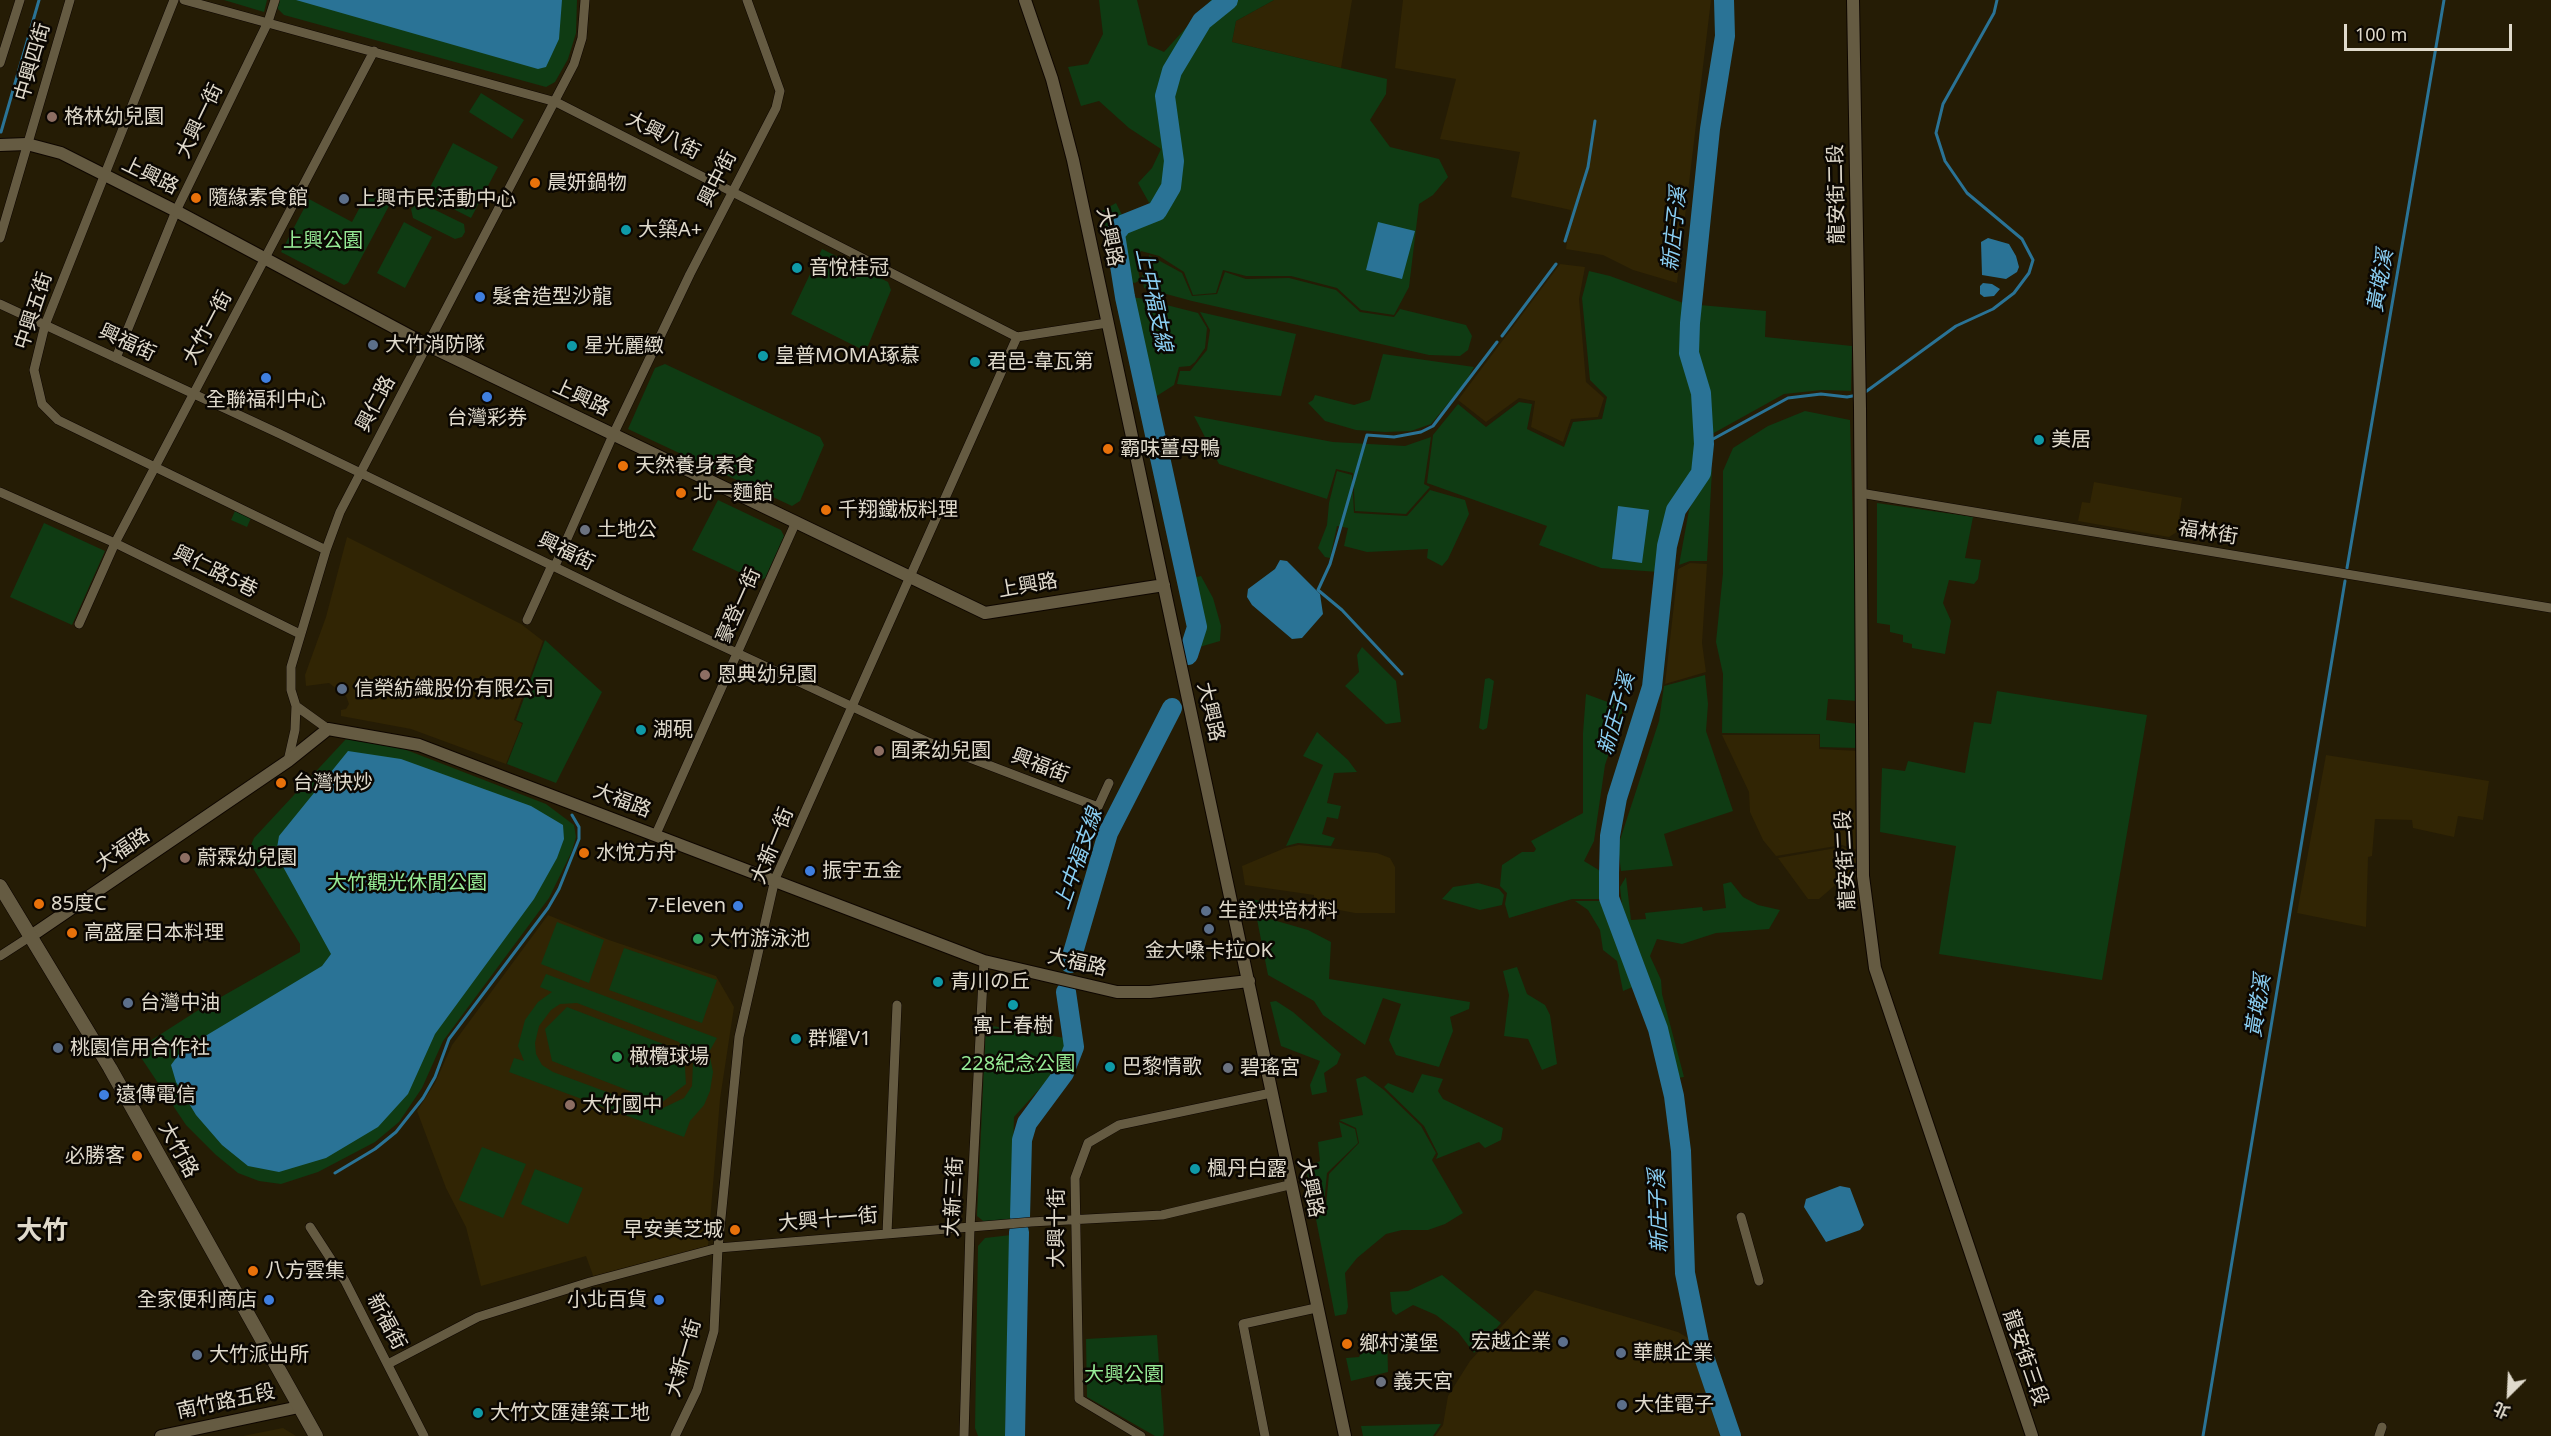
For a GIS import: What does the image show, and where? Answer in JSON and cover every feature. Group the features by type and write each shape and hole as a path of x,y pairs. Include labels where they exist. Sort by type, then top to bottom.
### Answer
{"main road":[{"name":"大竹路","path":"0,886 110,1068 316,1436"}],"street":[{"path":"0,63 20,0"},
{"name":"中興四街","path":"0,238 70,0"},
{"name":"中興五街","path":"174,0 45,325 34,370 42,404 58,420 326,550"},
{"name":"大興八街","path":"184,0 556,102 1017,337"},
{"name":"大興一街","path":"116,358 177,211 268,22 275,0"},
{"name":"興仁路","path":"288,761 296,730 296,706 291,690 291,667 326,550 340,512 556,102 574,64 582,38 585,0"},
{"name":"興中街","path":"527,620 731,191 776,108 780,91 747,0"},
{"name":"大興路","path":"1025,0 1062,115 1345,1436"},
{"name":"龍安街二段","path":"1852,0 1860,408 1863,876 1875,968 1982,1292"},
{"name":"大竹一街","path":"79,624 115,543 374,51"},
{"name":"上興路","path":"0,145 27,144 61,153 177,211 427,345 909,579 985,613 1164,585"},
{"name":"興福街","path":"0,304 953,753 1098,807 1109,783"},
{"path":"1017,337 1107,323"},
{"name":"大新一街","path":"675,1436 697,1390 714,1331 718,1248 738,1037 776,879 1017,337"},
{"name":"興仁路5巷","path":"0,492 115,543 300,634"},
{"name":"福林街","path":"1860,493 2551,608"},
{"name":"豪登一街","path":"656,834 795,524"},
{"path":"296,706 328,729"},
{"name":"大福路","path":"31,936 288,761 328,729 419,745 776,879 984,961 1117,992 1150,992 1249,981"},
{"path":"0,956 31,936"},
{"name":"大新三街","path":"964,1436 970,1228 984,961"},
{"path":"887,1233 897,1005"},
{"name":"大興十街","path":"1141,1436 1079,1399 1075,1178 1088,1143 1119,1125 1271,1093"},
{"name":"大興十一街","path":"388,1364 478,1317 590,1282 718,1248 1074,1219 1162,1215 1290,1185"},
{"path":"1741,1217 1759,1281"},
{"name":"新福街","path":"310,1227 345,1281 424,1436"},
{"name":"龍安街三段","path":"1982,1292 2032,1436"},
{"path":"1265,1436 1242,1324 1316,1308"},
{"name":"南竹路五段","path":"161,1436 299,1407"}],"shaded area":[{"path":"1274,0 1352,0 1341,68 1232,42 1236,21"},
{"path":"1403,0 1711,0 1677,283 1633,270 1603,255 1566,249 1571,210 1511,197 1520,152 1440,139 1456,79 1395,68"},
{"path":"1560,264 1585,267 1579,299 1586,382 1604,398 1598,417 1571,419 1563,442 1531,427 1535,401 1519,398 1486,422 1458,400"},
{"path":"2094,482 2182,498 2177,532 2169,537 2078,521 2082,502 2090,503"},
{"path":"347,537 521,624 543,641 514,720 522,724 506,764 411,729 341,716 341,710 346,709 349,704 346,696 329,683 306,686 305,675 326,617"},
{"path":"1690,563 1707,564 1702,643 1706,672 1665,684 1678,569"},
{"path":"1722,735 1819,735 1819,749 1859,751 1860,851 1842,845 1776,856 1763,840 1750,812 1749,792"},
{"path":"2326,755 2489,781 2483,820 2458,816 2454,837 2413,828 2412,820 2375,819 2372,856 2368,857 2366,927 2297,913"},
{"path":"1299,845 1377,853 1390,858 1395,867 1395,913 1355,913 1313,905 1314,895 1245,885 1242,866 1285,848"},
{"path":"1842,847 1860,853 1859,874 1847,875 1819,899 1808,899 1778,858"},
{"name":"大竹國中","path":"548,915 609,940 716,976 734,1007 720,1099 708,1246 594,1278 586,1256 481,1286 466,1227 446,1188 417,1111 435,1083 452,1045"},
{"path":"1535,1290 1678,1332 1688,1338 1720,1436 1435,1436 1443,1425 1448,1396 1470,1361"},
{"path":"283,1428 296,1436 243,1436"}],"green space":[{"path":"224,0 267,0 264,12"},
{"path":"278,0 577,0 576,33 568,59 555,82 546,87 284,15 276,7"},
{"path":"1099,0 1137,0 1148,45 1164,52 1211,0 1274,0 1236,21 1232,42 1387,79 1386,94 1370,120 1390,147 1439,159 1448,177 1433,195 1419,204 1409,287 1394,315 1361,310 1337,288 1291,276 1246,276 1223,270 1216,293 1193,295 1184,272 1159,256 1141,251 1136,258 1140,280 1135,283 1118,279 1102,211 1116,203 1128,227 1156,215 1138,183 1152,168 1161,149 1129,128 1099,101 1081,106 1068,67 1088,64 1103,34"},
{"path":"481,93 524,120 512,139 469,112"},
{"path":"453,143 498,167 471,218 426,195"},
{"name":"上興公園","path":"368,192 390,204 348,283 344,285 281,252 309,199 352,222"},
{"path":"419,202 464,224 465,232 462,237 455,239 413,218 411,209"},
{"path":"404,222 432,237 405,288 377,273"},
{"path":"822,249 888,282 891,290 868,346 861,349 791,314"},
{"path":"1149,255 1182,273 1192,296 1217,294 1225,272 1246,279 1289,278 1336,290 1360,312 1394,317 1400,309 1466,325 1472,336 1468,350 1460,356 1429,355 1192,301 1144,288 1142,275 1150,273"},
{"path":"1589,271 1610,276 1686,304 1681,354 1695,396 1697,445 1693,468 1669,510 1660,550 1659,572 1601,568 1539,545 1547,526 1427,483 1433,435 1458,404 1486,427 1519,402 1532,404 1527,429 1564,447 1573,422 1602,419 1607,397 1590,380 1582,298"},
{"path":"1130,298 1139,298 1198,313 1207,328 1205,348 1195,362 1190,366 1179,367 1174,385 1152,399"},
{"path":"1700,305 1766,311 1765,337 1852,346 1851,391 1822,390 1784,394 1712,434 1710,391 1696,350"},
{"path":"1200,312 1296,334 1281,396 1177,384 1180,371 1190,371 1207,350 1210,330"},
{"path":"1383,354 1474,367 1465,383 1431,424 1411,431 1356,430 1325,421 1308,403 1315,395 1354,405 1370,400"},
{"path":"665,364 820,437 824,445 800,501 792,506 628,429 655,368"},
{"path":"1805,411 1850,420 1858,701 1828,699 1826,720 1858,724 1858,748 1820,747 1820,734 1722,733 1723,674 1716,642 1723,573 1723,471 1733,448 1768,426"},
{"path":"1194,416 1333,442 1405,446 1431,437 1424,484 1430,487 1406,514 1355,511 1353,473 1336,469 1327,499 1219,464"},
{"path":"1709,468 1712,470 1707,561 1690,561 1679,565 1689,510"},
{"path":"1337,471 1352,475 1354,513 1407,516 1430,490 1465,500 1469,514 1448,559 1442,566 1427,558 1428,549 1367,552 1344,546 1348,528 1337,526 1330,558 1325,557 1318,548 1327,525 1329,503"},
{"path":"718,500 781,530 784,536 765,578 758,581 692,550"},
{"path":"1877,503 1973,517 1965,558 1981,560 1978,579 1974,584 1949,580 1943,603 1951,621 1945,654 1912,648 1912,644 1903,642 1903,635 1890,632 1890,625 1877,623"},
{"path":"235,511 251,518 247,527 231,520"},
{"path":"44,523 105,551 72,625 10,597"},
{"path":"1201,576 1213,598 1221,626 1220,641 1196,648 1184,580"},
{"path":"545,640 602,692 556,783 507,764 523,723 516,720"},
{"path":"1362,647 1396,681 1401,722 1386,724 1345,686 1359,672 1357,655"},
{"path":"1705,675 1708,704 1706,731 1733,811 1664,834 1673,866 1621,871 1618,846 1659,721 1664,686"},
{"path":"1489,678 1494,681 1487,728 1483,730 1479,728 1485,679"},
{"path":"1997,691 2147,715 2102,980 1939,954 1956,846 1880,832 1882,768 1905,771 1908,761 1965,773 1974,722 1991,724"},
{"path":"1586,694 1624,708 1605,765 1594,841 1584,861 1602,872 1600,899 1572,899 1509,918 1505,904 1507,893 1500,886 1502,865 1522,852 1534,852 1536,849 1531,841 1583,813 1583,733"},
{"path":"1317,732 1348,760 1357,772 1334,773 1327,803 1341,806 1338,819 1327,817 1322,834 1335,838 1331,846 1298,843 1286,846 1323,765 1303,756"},
{"name":"大竹觀光休閒公園","path":"346,739 404,749 546,804 574,825 576,837 572,851 549,898 443,1041 422,1088 399,1122 375,1142 318,1172 281,1184 259,1181 238,1173 186,1125 136,1050 200,1009 300,952 300,944 246,857 254,838"},
{"path":"1626,877 1631,920 1646,919 1645,913 1702,907 1703,911 1726,908 1723,884 1731,882 1743,897 1758,905 1780,910 1769,929 1716,933 1682,944 1657,939 1650,956 1661,980 1662,994 1684,1077 1678,1078 1654,999 1624,923 1620,887"},
{"path":"1478,883 1499,889 1504,895 1502,905 1480,910 1442,899 1453,887"},
{"path":"1253,899 1262,902 1263,917 1308,930 1331,942 1329,979 1470,1002 1469,1009 1450,1017 1453,1031 1439,1067 1396,1055 1389,1040 1401,1004 1383,998 1365,1045 1323,1015 1314,1001 1268,975"},
{"path":"1575,901 1604,901 1635,986 1623,991 1617,961 1603,950 1600,930 1588,910"},
{"path":"557,922 604,940 589,983 541,964"},
{"path":"624,948 717,980 702,1023 609,990"},
{"path":"1517,967 1527,994 1545,1005 1550,1015 1557,1064 1542,1070 1528,1039 1504,1036 1509,995 1503,971"},
{"path":"546,974 717,1038 709,1052 713,1072 710,1091 704,1105 690,1121 684,1137 509,1072 514,1058 524,1061 518,1046 525,1020 538,1002 552,992 540,987","holes":["577,1003 679,1042 693,1063 692,1086 684,1098 663,1108 650,1108 553,1072 542,1065 536,1054 535,1043 539,1026 551,1010 560,1004"]},
{"path":"1276,1001 1293,1012 1341,1054 1337,1064 1324,1073 1327,1092 1312,1095 1310,1085 1320,1061 1281,1046 1270,1002"},
{"name":"橄欖球場","path":"567,1007 684,1052 686,1084 661,1103 552,1061 545,1029"},
{"name":"228紀念公園","path":"986,1025 1065,1038 1066,1051 1060,1066 1014,1117 1011,1221 987,1224 977,1216"},
{"path":"1422,1074 1443,1079 1438,1091 1443,1099 1503,1128 1501,1140 1485,1148 1479,1142 1436,1159 1438,1154 1424,1126 1384,1087 1388,1083 1413,1093"},
{"path":"1365,1076 1384,1090 1421,1126 1436,1153 1432,1160 1463,1213 1445,1224 1428,1230 1402,1230 1386,1234 1357,1258 1345,1273 1348,1307 1346,1314 1335,1316 1314,1209 1326,1206 1329,1174 1359,1143 1356,1128 1339,1120 1363,1115 1356,1079"},
{"path":"1339,1122 1355,1129 1358,1143 1327,1173 1324,1204 1314,1206 1306,1168 1320,1161 1318,1142 1342,1137"},
{"path":"482,1147 526,1164 503,1218 459,1200"},
{"path":"535,1169 583,1188 568,1224 521,1204"},
{"path":"1011,1235 1005,1436 978,1436 975,1428 978,1246 985,1238"},
{"path":"1442,1275 1501,1323 1474,1353 1458,1332 1436,1315 1413,1305 1396,1315 1392,1311 1390,1292 1408,1291"},
{"path":"1387,1334 1388,1372 1351,1381 1346,1358 1359,1357 1367,1338"},
{"name":"大興公園","path":"1157,1335 1163,1436 1155,1436 1087,1397 1086,1339"},
{"path":"1441,1424 1433,1436 1363,1436 1361,1426"}],"water":[{"path":"296,0 562,0 559,39 546,67 538,69"},
{"path":"1378,222 1415,231 1402,279 1366,270"},
{"path":"1988,238 2009,244 2016,256 2019,267 2017,272 2006,279 1982,275 1981,242"},
{"path":"1983,283 1992,284 2000,289 1994,296 1984,297 1980,294 1980,286"},
{"path":"1618,506 1649,510 1642,563 1612,559"},
{"path":"1280,560 1287,561 1320,594 1323,614 1302,638 1292,639 1252,605 1247,597 1248,589 1275,569"},
{"name":"大竹觀光休閒公園","path":"348,751 401,759 531,806 563,825 564,839 557,858 534,899 435,1034 408,1094 378,1127 326,1158 279,1172 248,1166 222,1145 196,1115 176,1082 171,1065 182,1050 322,966 331,954 276,854 279,836"},
{"path":"1840,1186 1850,1188 1864,1225 1860,1230 1826,1242 1804,1207 1806,1199"}],"waterway":[{"path":"1,132 39,0"},
{"name":"上中福支線","path":"1188,655 1197,627 1125,297 1115,234 1122,225 1157,211 1171,187 1174,161 1165,96 1172,71 1202,21 1228,0"},
{"name":"新庄子溪","path":"1724,0 1725,36 1710,129 1690,323 1689,353 1701,393 1704,444 1701,473 1676,510 1667,546 1652,687 1617,798 1610,836 1609,898 1658,1029 1674,1096 1681,1151 1685,1273 1699,1342 1731,1436"},
{"path":"1864,393 1956,326 1993,309 2014,293 2029,273 2033,260 2022,239 1967,193 1945,161 1936,133 1943,104 1994,13 1997,0"},
{"name":"黃墘溪","path":"2347,568 2444,0"},
{"path":"1565,241 1588,167 1595,121"},
{"path":"1502,336 1556,264"},
{"path":"1402,674 1342,610 1318,590 1330,564 1367,435 1394,437 1421,432 1433,426 1497,342"},
{"path":"1704,444 1788,398 1821,394 1847,397 1858,395"},
{"name":"黃墘溪","path":"2203,1436 2345,581"},
{"name":"上中福支線","path":"1070,963 1108,833 1172,708"},
{"path":"335,1173 375,1149 396,1132 423,1098 435,1077 449,1039 548,908 559,889 579,839 579,827 572,815"},
{"path":"1020,1217 1022,1140 1027,1123 1064,1073 1074,1047 1066,992"},
{"path":"1015,1436 1019,1232"}],"place":[{"name":"格林幼兒園","path":"52,117"},
{"name":"晨妍鍋物","path":"535,183"},
{"name":"隨緣素食館","path":"196,198"},
{"name":"上興市民活動中心","path":"344,199"},
{"name":"大築A+","path":"626,230"},
{"name":"音悅桂冠","path":"797,268"},
{"name":"髮舍造型沙龍","path":"480,297"},
{"name":"大竹消防隊","path":"373,345"},
{"name":"星光麗緻","path":"572,346"},
{"name":"皇普MOMA琢慕","path":"763,356"},
{"name":"君邑-韋瓦第","path":"975,362"},
{"name":"全聯福利中心","path":"266,378"},
{"name":"台灣彩券","path":"487,397"},
{"name":"美居","path":"2039,440"},
{"name":"霸味薑母鴨","path":"1108,449"},
{"name":"天然養身素食","path":"623,466"},
{"name":"北一麵館","path":"681,493"},
{"name":"千翔鐵板料理","path":"826,510"},
{"name":"土地公","path":"585,530"},
{"name":"恩典幼兒園","path":"705,675"},
{"name":"信榮紡織股份有限公司","path":"342,689"},
{"name":"湖硯","path":"641,730"},
{"name":"囿柔幼兒園","path":"879,751"},
{"name":"台灣快炒","path":"281,783"},
{"name":"水悅方舟","path":"584,853"},
{"name":"蔚霖幼兒園","path":"185,858"},
{"name":"振宇五金","path":"810,871"},
{"name":"85度C","path":"39,904"},
{"name":"7-Eleven","path":"738,906"},
{"name":"生詮烘培材料","path":"1206,911"},
{"name":"金大嗓卡拉OK","path":"1209,929"},
{"name":"高盛屋日本料理","path":"72,933"},
{"name":"大竹游泳池","path":"698,939"},
{"name":"青川の丘","path":"938,982"},
{"name":"台灣中油","path":"128,1003"},
{"name":"寓上春樹","path":"1013,1005"},
{"name":"群耀V1","path":"796,1039"},
{"name":"桃園信用合作社","path":"58,1048"},
{"name":"橄欖球場","path":"617,1057"},
{"name":"巴黎情歌","path":"1110,1067"},
{"name":"碧瑤宮","path":"1228,1068"},
{"name":"遠傳電信","path":"104,1095"},
{"name":"大竹國中","path":"570,1105"},
{"name":"必勝客","path":"137,1156"},
{"name":"楓丹白露","path":"1195,1169"},
{"name":"早安美芝城","path":"735,1230"},
{"name":"八方雲集","path":"253,1271"},
{"name":"全家便利商店","path":"269,1300"},
{"name":"小北百貨","path":"659,1300"},
{"name":"宏越企業","path":"1563,1342"},
{"name":"鄉村漢堡","path":"1347,1344"},
{"name":"華麒企業","path":"1621,1353"},
{"name":"大竹派出所","path":"197,1355"},
{"name":"義天宮","path":"1381,1382"},
{"name":"大佳電子","path":"1622,1405"},
{"name":"大竹文匯建築工地","path":"478,1413"}],"district":[{"name":"大竹","path":"42,1232"}]}
